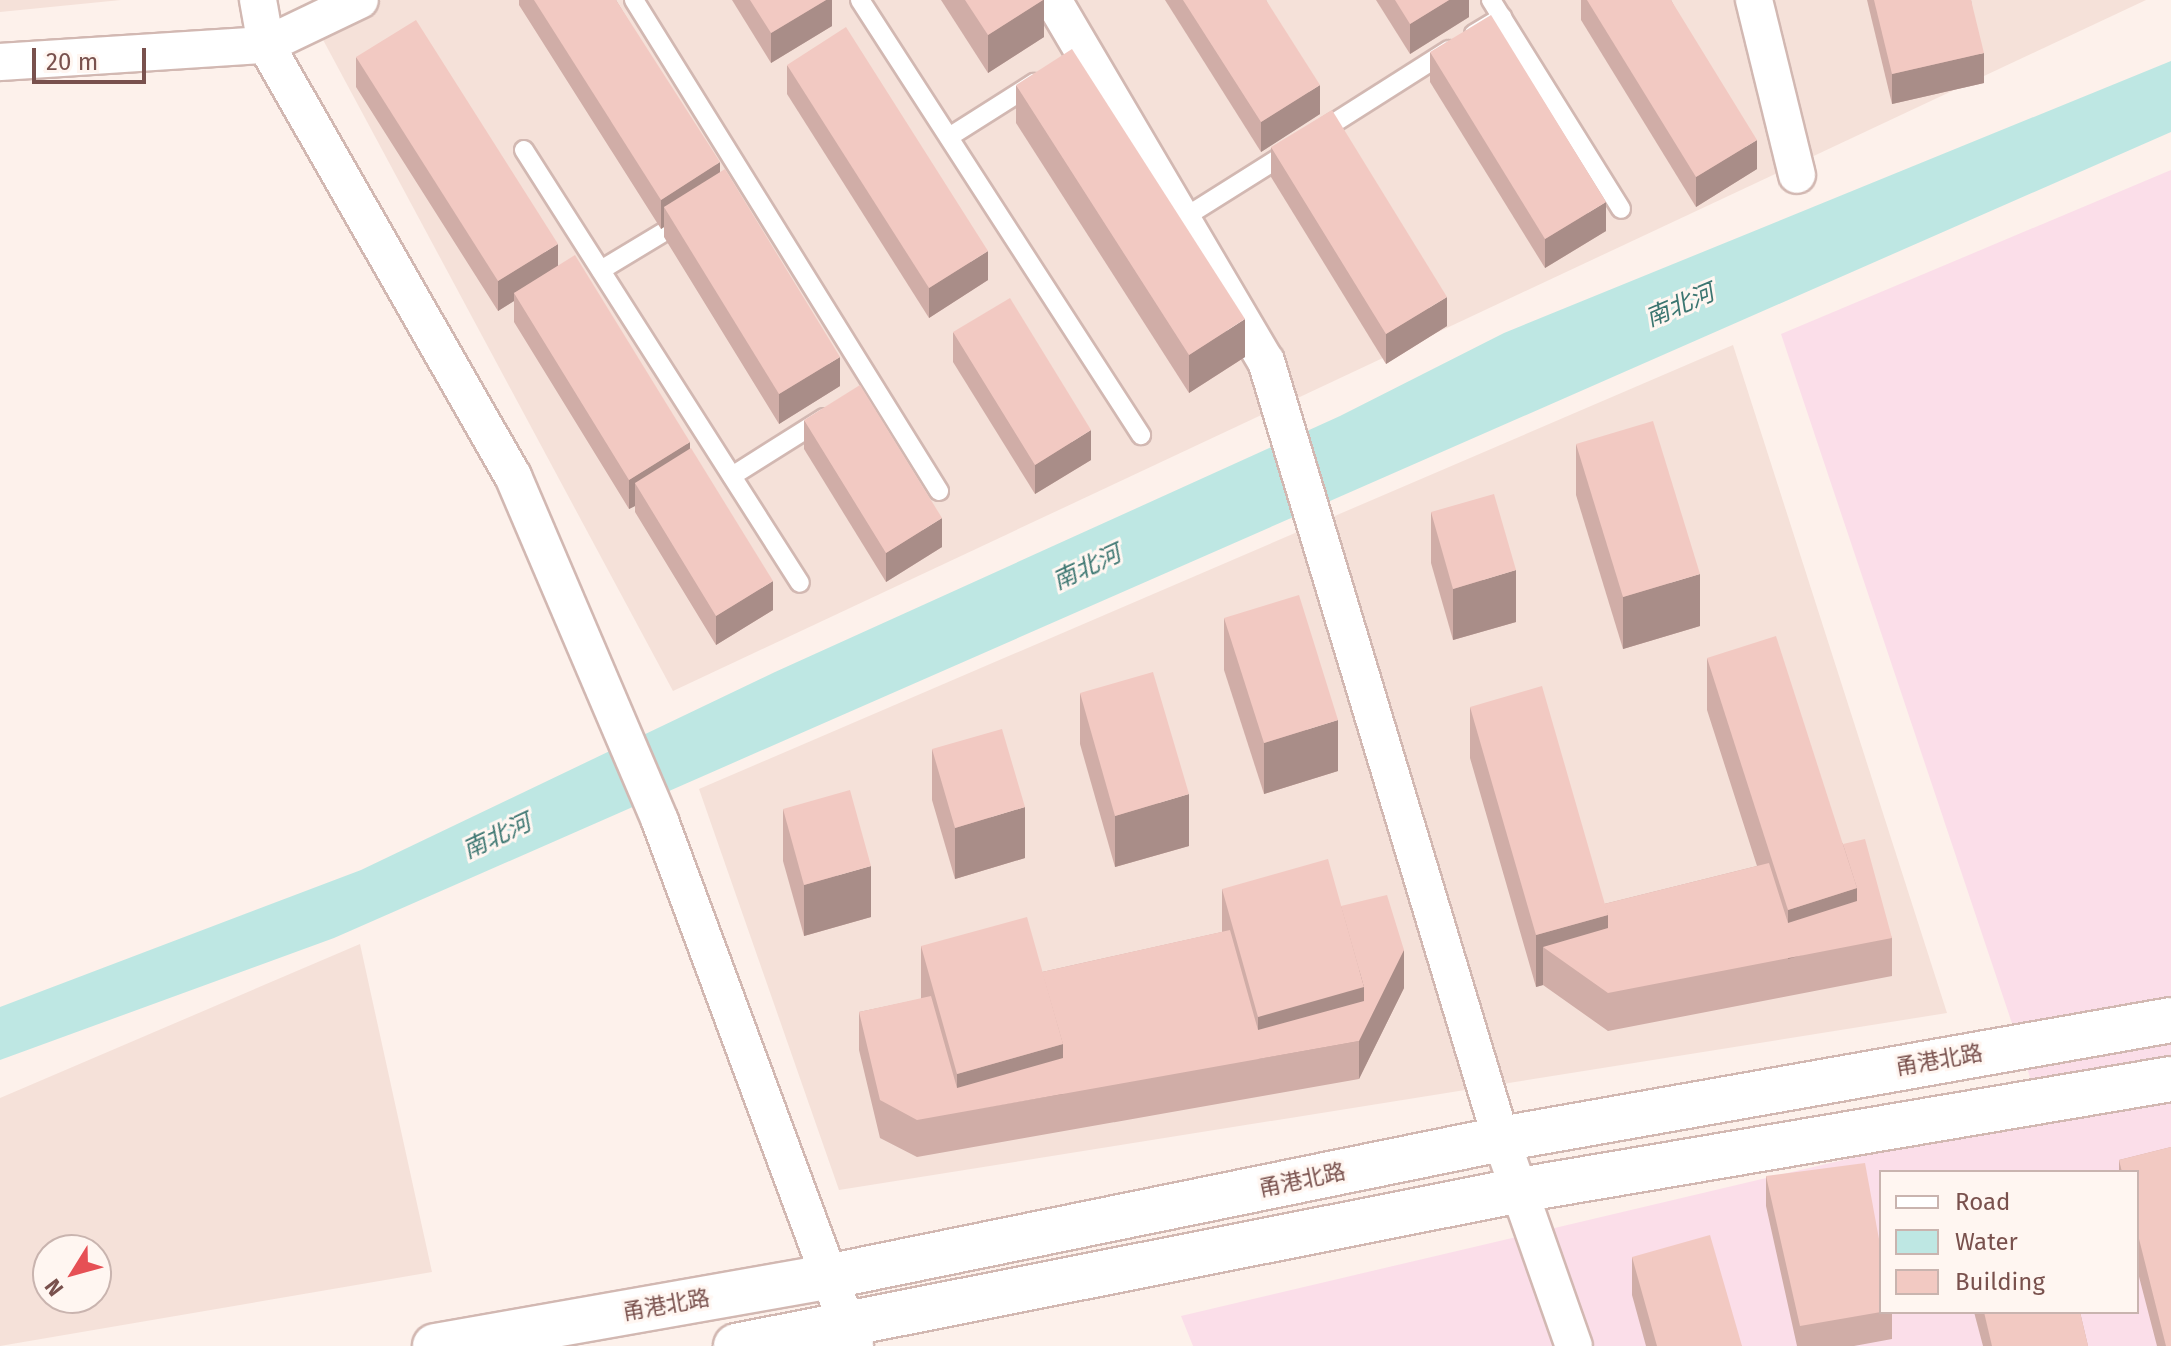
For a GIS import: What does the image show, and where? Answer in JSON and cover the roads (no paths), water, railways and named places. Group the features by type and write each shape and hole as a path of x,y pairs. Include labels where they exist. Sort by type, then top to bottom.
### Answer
{"main road":[{"name":"甬港北路","path":"435,1346 827,1277 1501,1139 2171,1020"},
{"path":"736,1346 852,1335 1520,1190 2171,1079"}],"street":[{"path":"258,0 266,45 513,476 654,807 827,1277 852,1335"},
{"path":"0,62 266,45 360,0"},
{"path":"1053,0 1070,60 1182,219 1266,361 1501,1139 1574,1346"},
{"path":"1754,0 1797,175"}],"lane":[{"path":"634,0 861,395 939,491"},
{"path":"860,0 1141,435"},
{"path":"1491,0 1621,209"},
{"path":"1182,219 1502,17"},
{"path":"949,137 1070,60"},
{"path":"524,150 800,583"},
{"path":"601,270 707,206"},
{"path":"732,476 861,395"}],"water":[{"name":"南北河","path":"2171,61 2171,132 334,938 0,1060 0,1007 361,870 775,672 1340,416 1504,333"}]}
